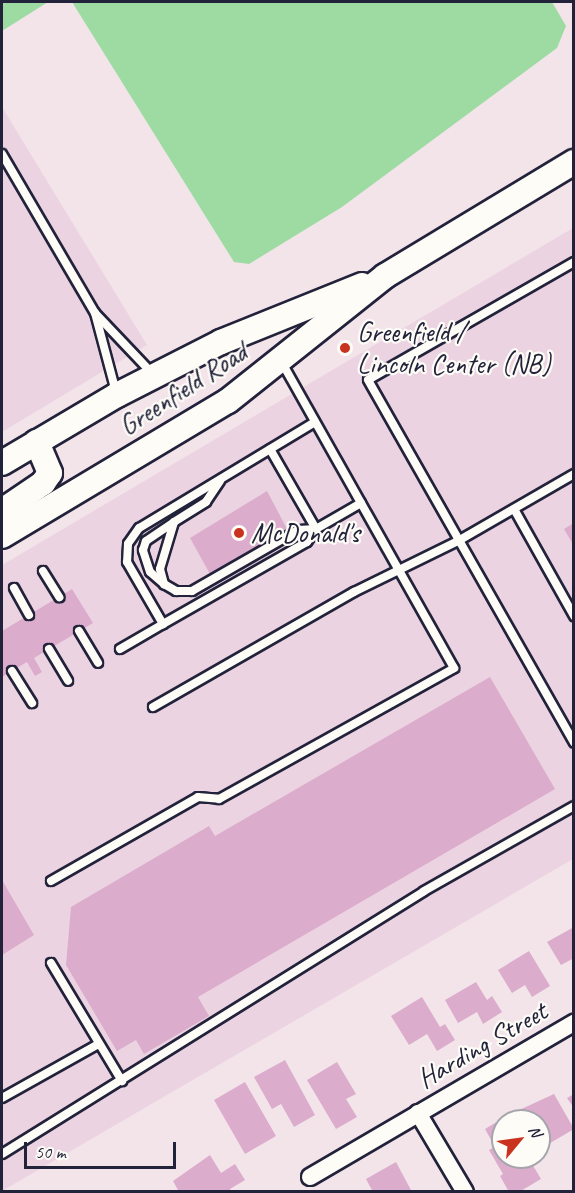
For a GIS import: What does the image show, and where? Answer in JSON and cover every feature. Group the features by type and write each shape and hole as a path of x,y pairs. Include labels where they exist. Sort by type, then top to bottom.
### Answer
{"main road":[{"name":"Greenfield Road","path":"2,536 228,401 385,276 573,162"},
{"name":"Greenfield Road","path":"2,463 117,395 222,342 385,276"},
{"path":"2,511 43,483 50,473 37,442"}],"street":[{"name":"Harding Street","path":"310,1177 573,1023"},
{"path":"418,1113 465,1191"}],"lane":[{"path":"2,154 95,313 154,376"},
{"path":"573,262 368,380 573,742"},
{"path":"95,313 117,395"},
{"path":"51,880 198,797 219,799 454,668 280,360"},
{"path":"163,624 127,562 128,544 139,528 315,422"},
{"path":"270,449 316,529"},
{"path":"153,707 399,569 458,541 573,474"},
{"path":"222,478 206,502 146,541 143,550 150,573 176,591 192,591 298,530 316,529"},
{"path":"120,649 307,542 316,529 361,503"},
{"path":"514,509 573,615"},
{"path":"164,584 160,569 174,522"},
{"path":"44,571 58,597"},
{"path":"14,588 29,615"},
{"path":"79,631 98,663"},
{"path":"49,649 68,681"},
{"path":"12,671 32,703"},
{"path":"2,1154 424,891 573,806"},
{"path":"51,963 97,1045 122,1081"},
{"path":"2,1085 4,1096 97,1045"}],"shaded area":[{"path":"2,107 147,345 2,432"},
{"path":"573,228 573,859 2,1191 2,565"}],"green space":[{"path":"2,2 48,2 2,31"},
{"path":"72,2 552,2 566,26 557,48 342,207 249,264 234,262"}],"building":[{"name":"McDonald's","path":"267,491 287,529 210,574 190,538"},
{"path":"574,523 574,546 564,529"},
{"path":"72,589 93,623 34,658 42,672 35,676 27,662 2,677 2,631"},
{"path":"490,677 555,789 198,997 209,1016 144,1054 136,1040 117,1051 66,965 71,907 209,826 215,836"},
{"path":"2,880 34,935 2,955"},
{"path":"574,927 574,958 561,965 547,942"},
{"path":"529,951 550,986 532,997 525,985 512,993 498,970"},
{"path":"476,982 487,1000 492,996 502,1012 483,1024 477,1012 458,1023 445,1000"},
{"path":"422,997 440,1027 445,1024 455,1040 437,1051 427,1034 409,1045 391,1016"},
{"path":"285,1060 315,1115 294,1127 281,1104 272,1109 254,1077"},
{"path":"337,1062 356,1094 346,1099 357,1117 336,1129 307,1080"},
{"path":"245,1082 276,1136 245,1154 214,1100"},
{"path":"554,1094 574,1129 551,1143 551,1109 521,1109"},
{"path":"574,1094 574,1108 567,1098"},
{"path":"491,1125 491,1140 485,1129"},
{"path":"210,1155 221,1173 235,1164 245,1180 230,1189 231,1192 179,1192 173,1181"},
{"path":"396,1162 412,1192 373,1192 366,1179"},
{"path":"500,1169 535,1169 541,1179 519,1192 509,1192 500,1176 503,1174"}],"place":[{"name":"Greenfield / Lincoln Center (NB)","path":"345,348"},
{"name":"McDonald's","path":"239,533"}]}
